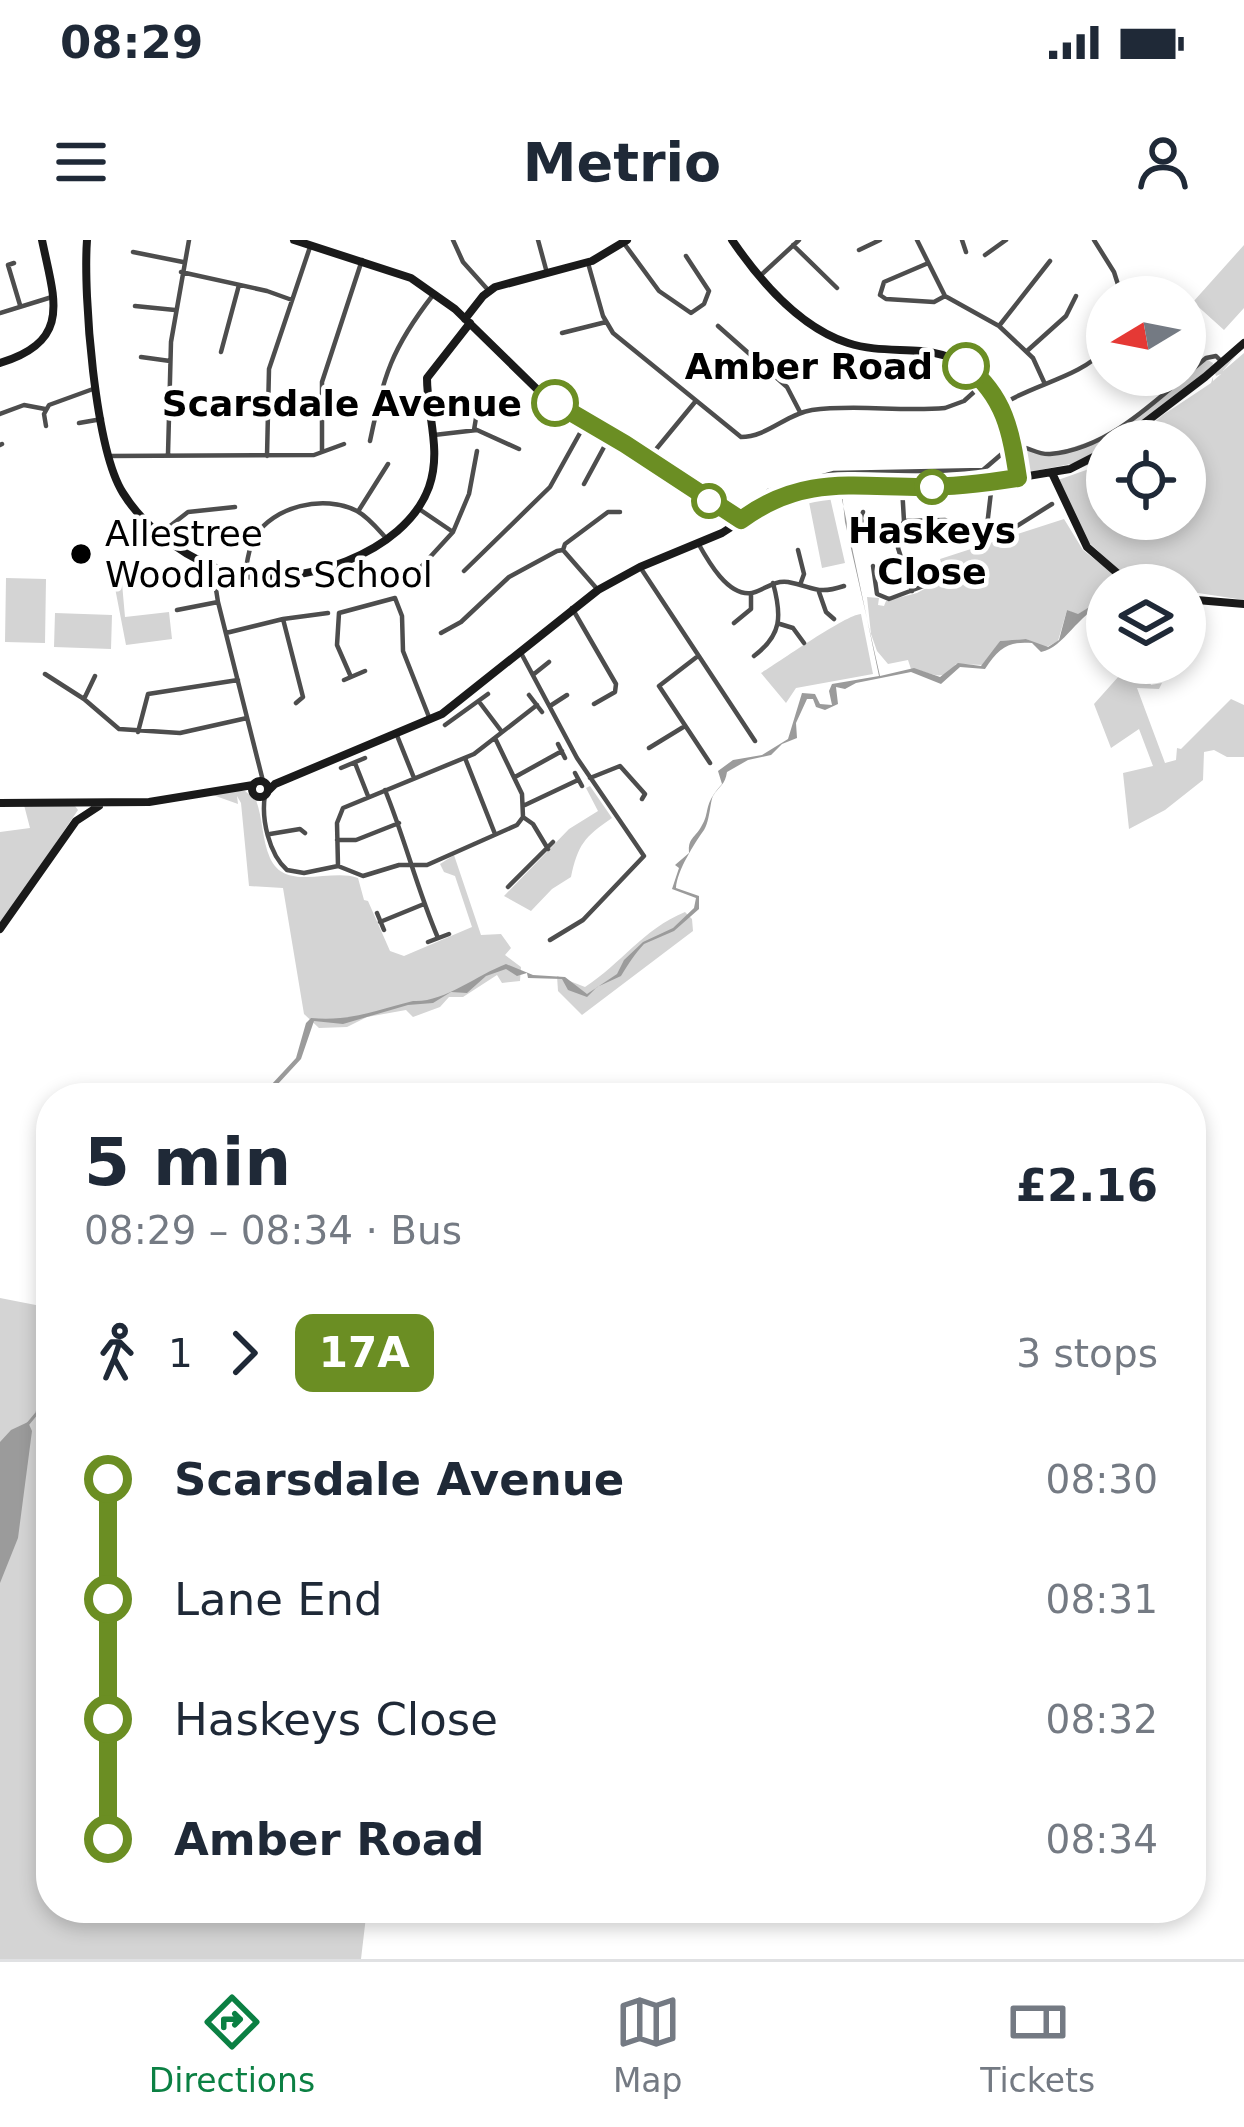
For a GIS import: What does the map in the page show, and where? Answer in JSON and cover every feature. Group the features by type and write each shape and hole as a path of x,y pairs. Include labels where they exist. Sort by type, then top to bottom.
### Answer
{"street":[{"path":"0,363 24,355 43,341 53,322 54,297 42,240"},
{"path":"87,240 87,313 102,419 108,456 126,499 189,554 244,575 279,576 363,555 388,541 418,509 433,472 427,378 489,291 588,262 625,241 653,285 687,313 704,304 709,290 686,256"},
{"path":"168,455 170,361 189,240"},
{"path":"294,240 406,276 434,293 538,391 741,520"},
{"path":"453,240 463,262 489,291"},
{"path":"538,240 547,273"},
{"path":"732,240 798,314 834,337 871,348 945,356 985,382 1001,405 1018,478"},
{"path":"859,250 880,240"},
{"path":"917,240 945,296 999,326 1027,351 1044,382"},
{"path":"986,255 1006,240"},
{"path":"1094,240 1115,276"},
{"path":"760,276 796,243 836,288"},
{"path":"267,457 271,360 311,245"},
{"path":"134,252 183,262"},
{"path":"323,452 322,382 362,260"},
{"path":"999,326 1050,261"},
{"path":"588,262 606,322 616,337 742,437 754,436 801,412 945,408 964,400 985,382"},
{"path":"14,263 8,265 20,305"},
{"path":"871,297 884,282 926,264"},
{"path":"181,272 293,301"},
{"path":"221,352 239,284"},
{"path":"370,441 381,387 400,336 434,293"},
{"path":"879,293 886,299 934,302 945,296"},
{"path":"1027,351 1066,316 1076,296"},
{"path":"0,313 54,297"},
{"path":"135,306 175,310"},
{"path":"562,333 606,322"},
{"path":"718,326 787,387 801,412"},
{"path":"1148,420 1244,343"},
{"path":"771,500 768,491 810,477 852,471 933,474 986,470 1013,448 1024,446 1045,455 1082,446 1135,417 1206,358 1216,356 1223,363"},
{"path":"141,357 170,361"},
{"path":"1001,405 1086,365"},
{"path":"0,414 24,405 45,410 75,392 98,388"},
{"path":"474,430 478,400"},
{"path":"168,401 268,403"},
{"path":"648,459 695,402"},
{"path":"45,410 46,426"},
{"path":"79,423 102,419"},
{"path":"464,571 550,487 586,422"},
{"path":"434,435 474,430 518,446"},
{"path":"584,484 610,436"},
{"path":"108,456 267,457 323,452 344,444"},
{"path":"422,567 453,532 470,494 476,452"},
{"path":"0,803 168,801 260,789 451,708 598,590 698,543 771,500 803,489 1018,478 1086,463"},
{"path":"358,512 385,467"},
{"path":"852,471 853,484"},
{"path":"1052,473 1088,547 1107,564"},
{"path":"902,487 904,521 898,550 912,592"},
{"path":"987,526 988,492 1003,490"},
{"path":"244,575 255,537 278,514 295,508 328,504 358,512 388,541"},
{"path":"904,521 948,520 961,530 987,526 1004,536 1052,504"},
{"path":"161,533 188,512 235,507"},
{"path":"418,509 453,532"},
{"path":"441,633 457,625 508,577 563,550 568,541 608,512 620,512"},
{"path":"863,512 861,519 870,536 898,536"},
{"path":"698,543 730,587 751,593 773,583 819,592 844,586"},
{"path":"563,550 598,590"},
{"path":"798,550 803,574 800,586"},
{"path":"873,566 878,595 893,599 934,582 939,572"},
{"path":"640,567 755,742"},
{"path":"218,568 218,602 259,771 268,834 274,856 287,870 304,873 338,866 363,876 433,863 517,825 525,805 495,738"},
{"path":"759,655 780,623 773,583"},
{"path":"819,592 834,619"},
{"path":"734,623 751,609 751,593"},
{"path":"365,671 347,678 337,645 339,613 396,599 402,616 403,651 430,719"},
{"path":"1206,601 1244,604"},
{"path":"179,608 218,602"},
{"path":"572,608 616,691 594,704"},
{"path":"226,633 328,614"},
{"path":"453,617 457,625"},
{"path":"283,619 303,699"},
{"path":"780,623 793,628 804,643"},
{"path":"521,653 590,778 622,828 644,852 643,859 583,920 550,940"},
{"path":"698,656 659,683 710,763"},
{"path":"534,674 549,662"},
{"path":"45,674 84,699 111,726 139,733 180,733 247,718"},
{"path":"84,699 92,680"},
{"path":"139,733 148,694 238,680"},
{"path":"457,732 449,724 488,694"},
{"path":"338,866 340,812 465,758 540,709 529,695"},
{"path":"550,706 567,695"},
{"path":"480,702 502,732"},
{"path":"649,748 685,726"},
{"path":"396,733 414,778"},
{"path":"515,777 562,751"},
{"path":"341,768 365,758"},
{"path":"465,758 495,834"},
{"path":"356,763 368,796"},
{"path":"590,778 620,766 646,795"},
{"path":"525,805 578,780"},
{"path":"385,790 438,938"},
{"path":"80,818 82,803"},
{"path":"0,929 80,818 106,804"},
{"path":"523,817 548,849"},
{"path":"337,840 356,839 399,823"},
{"path":"268,834 296,827 305,833"},
{"path":"508,886 512,877 553,842"},
{"path":"380,922 424,904"},
{"path":"377,913 384,930"},
{"path":"428,943 448,934"}],"shaded area":[{"path":"1244,245 1244,308 1224,330 1206,314 1206,287"},
{"path":"1244,346 1223,371 1244,353 1244,600 1206,594 1206,564 1112,564 1086,540 1206,540 1206,420 1157,420 1163,415 1155,420 1192,396 1206,396 1206,386 1221,374 1215,373"},
{"path":"1160,396 1175,396 1144,420 1130,420"},
{"path":"1086,443 1086,459 1081,462 1024,473 1019,470 1018,450 1027,448 1046,456"},
{"path":"1086,470 1086,540 1085,539 1058,480"},
{"path":"829,493 845,563 822,568 808,497"},
{"path":"1064,519 1083,550 1101,564 1086,564 1086,609 1077,615 1067,610 1058,641 1045,648 1026,639 1000,641 984,665 956,664 941,675 911,669 908,660 888,664 871,634 867,597 879,598 878,605 884,606 886,601 937,582 943,585 946,579 940,559"},
{"path":"111,567 121,572 125,617 169,612 172,639 126,645"},
{"path":"6,578 46,579 45,643 5,642"},
{"path":"1086,609 1086,616 1064,637 1041,652 1032,643 1016,643 1000,651 985,669 960,667 941,684 911,672 845,689 836,687 838,704 825,710 807,699 796,723 797,738 771,755 748,760 727,772 724,782 715,793 722,784 718,771 733,760 762,755 788,739 802,693 815,694 820,704 832,705 832,684 879,676 867,619 880,676 914,668 940,677 958,663 981,666 1000,641 1026,639 1048,647 1059,640 1067,610 1078,614"},
{"path":"55,613 112,615 111,649 54,647"},
{"path":"861,614 873,674 796,688 786,703 761,673"},
{"path":"1112,684 1162,684 1159,689 1137,688 1165,763 1176,760 1177,748 1231,699 1244,705 1244,757 1204,752 1203,780 1165,810 1129,829 1123,773 1153,766 1139,729 1111,748 1094,704"},
{"path":"590,786 612,818 584,843 571,877 531,911 504,896 569,829 598,811 586,788"},
{"path":"245,791 256,800 267,851 277,868 297,877 358,878 390,951 404,956 472,927 455,876 444,872 440,864 454,855 481,935 501,934 511,948 505,955 521,967 520,981 502,983 497,975 463,997 449,997 440,1007 413,1017 406,1010 367,1017 347,1027 319,1028 304,1014 283,888 249,886 241,803 237,796 238,804 210,794"},
{"path":"713,797 706,826 676,888 699,896 699,909 674,931 644,944 621,976 599,986 617,974 643,942 673,928 694,908 696,898 672,889 679,868 675,865 689,853"},
{"path":"24,805 75,806 78,810 0,926 0,832 30,828"},
{"path":"685,912 692,919 693,931 582,1015 558,991 557,976 585,987 657,928"},
{"path":"506,964 533,975 565,977 587,994 596,988 587,997 568,990 562,979 528,978 527,973 517,976 506,969 486,976 467,993 451,992 433,1003 408,1005 343,1024 314,1021 301,1059 279,1083 273,1083 296,1058 311,1018 350,1017 436,998"},
{"path":"0,1298 36,1305 36,1923 365,1923 361,1959 0,1959"},
{"path":"28,1422 32,1431 18,1538 0,1583 0,1442"}],"waterway":[{"path":"27,1425 36,1414"}],"bus line":[{"name":"17A","path":"555,403 741,520 771,500 803,489 853,484 939,487 1018,478 1006,415 989,387 966,366"}],"place":[{"name":"Amber Road","path":"966,366"},
{"name":"Scarsdale Avenue","path":"555,403"},
{"name":"Haskeys Close","path":"932,487"},
{"name":"Allestree Woodlands School","path":"81,554"}]}
